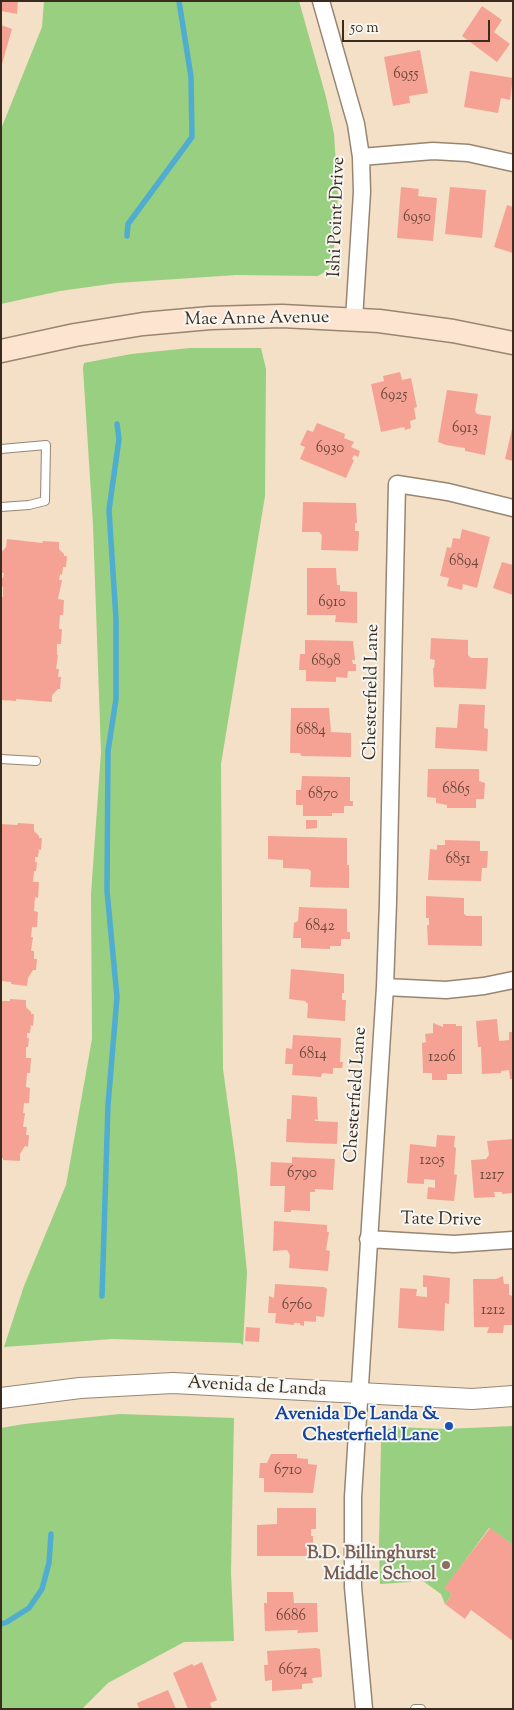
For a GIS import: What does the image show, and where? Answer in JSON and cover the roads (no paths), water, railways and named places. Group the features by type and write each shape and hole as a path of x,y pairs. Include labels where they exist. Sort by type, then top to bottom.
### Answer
{"main road":[{"name":"Mae Anne Avenue","path":"1,351 75,335 143,324 210,318 282,316 354,319 453,331 513,343"}],"street":[{"name":"Ishi Point Drive","path":"321,1 356,124 361,157 362,192 354,319"},
{"path":"361,157 433,151 468,153 513,163"},
{"name":"Chesterfield Lane","path":"364,1709 353,1587 353,1497 385,987 397,484 448,492 513,508"},
{"path":"385,987 446,990 484,986 513,980"},
{"name":"Tate Drive","path":"368,1238 454,1244 513,1240"},
{"name":"Avenida de Landa","path":"1,1398 80,1388 173,1383 472,1400 513,1396"}],"lane":[{"path":"1,449 46,445 45,501 29,505 1,506"},
{"path":"1,759 36,761"}],"waterway":[{"path":"127,236 128,224 192,137 191,77 179,1"},
{"path":"102,1296 108,1105 117,997 107,891 108,751 116,699 116,619 109,510 119,439 117,424"},
{"path":"1,1624 29,1608 42,1589 49,1563 51,1534"}],"place":[{"name":"Avenida De Landa & Chesterfield Lane","path":"449,1426"},
{"name":"B.D. Billinghurst Middle School","path":"446,1565"}]}
